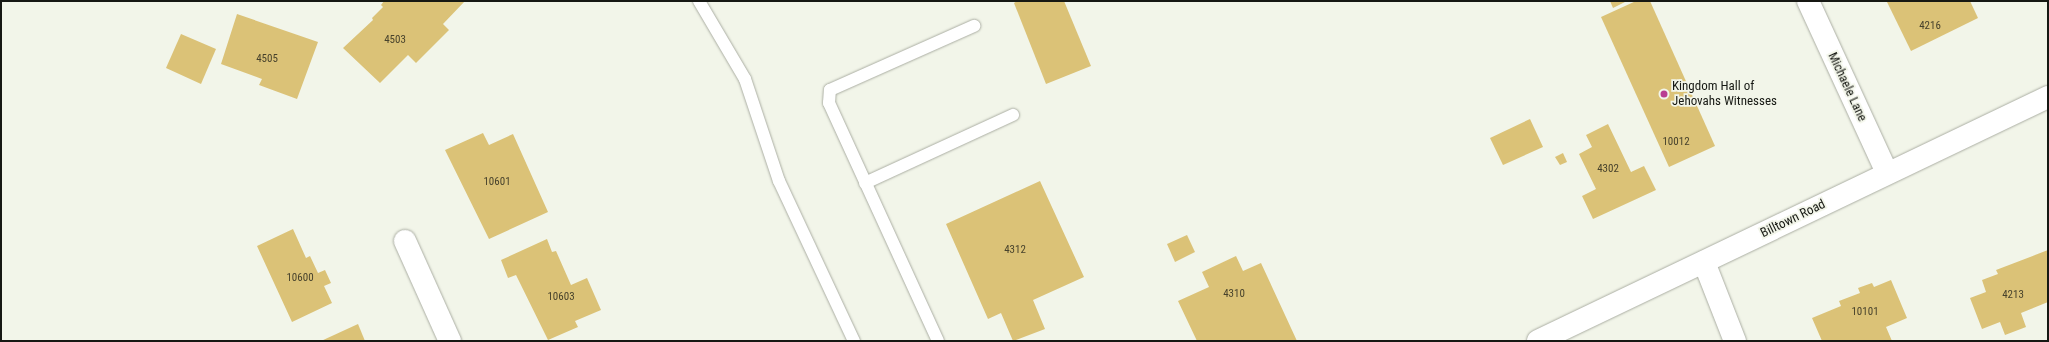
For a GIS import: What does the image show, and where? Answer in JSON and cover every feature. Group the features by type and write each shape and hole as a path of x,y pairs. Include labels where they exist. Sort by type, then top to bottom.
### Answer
{"main road":[{"name":"Michaele Lane","path":"1808,1 1887,173"},
{"name":"Billtown Road","path":"1538,341 1887,173 1955,143 2046,94"},
{"path":"405,241 450,341"},
{"path":"1704,262 1735,341"}],"lane":[{"path":"698,1 745,79 779,181 854,341"},
{"path":"938,341 829,103 830,90 974,26"},
{"path":"865,183 1013,116"}],"building":[{"path":"384,1 465,1 443,24 449,30 416,63 408,55 380,83 343,48 373,20 372,18 383,7 381,5"},
{"path":"1017,1 1064,1 1091,66 1046,84 1014,3"},
{"path":"1610,1 1627,1 1613,8"},
{"name":"Kingdom Hall of Jehovahs Witnesses","path":"1636,1 1650,1 1715,146 1669,167 1601,17"},
{"path":"1970,1 1978,18 1911,51 1887,2"},
{"path":"237,14 318,42 297,99 259,85 262,79 221,64"},
{"path":"181,34 216,49 201,84 166,68"},
{"path":"1530,119 1543,147 1503,165 1490,138"},
{"path":"1608,124 1631,172 1644,166 1656,190 1593,219 1582,196 1596,189 1579,154 1592,147 1586,135"},
{"path":"483,133 489,145 513,134 548,212 489,239 445,150"},
{"path":"1563,153 1567,162 1560,165 1555,157"},
{"path":"1040,181 1084,277 1033,300 1045,329 1013,341 1001,313 988,319 946,224"},
{"path":"293,229 306,258 310,256 318,273 325,270 331,283 324,286 332,303 292,322 257,246"},
{"path":"1187,235 1195,252 1175,262 1167,244"},
{"path":"547,239 552,252 556,251 571,285 587,278 601,310 575,321 578,327 548,340 516,275 508,278 501,260"},
{"path":"2048,250 2048,302 2021,313 2026,327 2005,335 2000,322 1982,329 1970,298 1986,292 1982,280 1998,274 1996,270"},
{"path":"1236,256 1243,271 1261,263 1297,341 1197,341 1178,301 1209,287 1202,272"},
{"path":"1891,280 1907,318 1886,327 1892,341 1822,341 1812,318 1841,306 1839,301 1860,293 1858,288 1872,283 1874,287"},
{"path":"358,324 365,341 321,341"}],"place":[{"name":"Kingdom Hall of Jehovahs Witnesses","path":"1664,94"}]}
